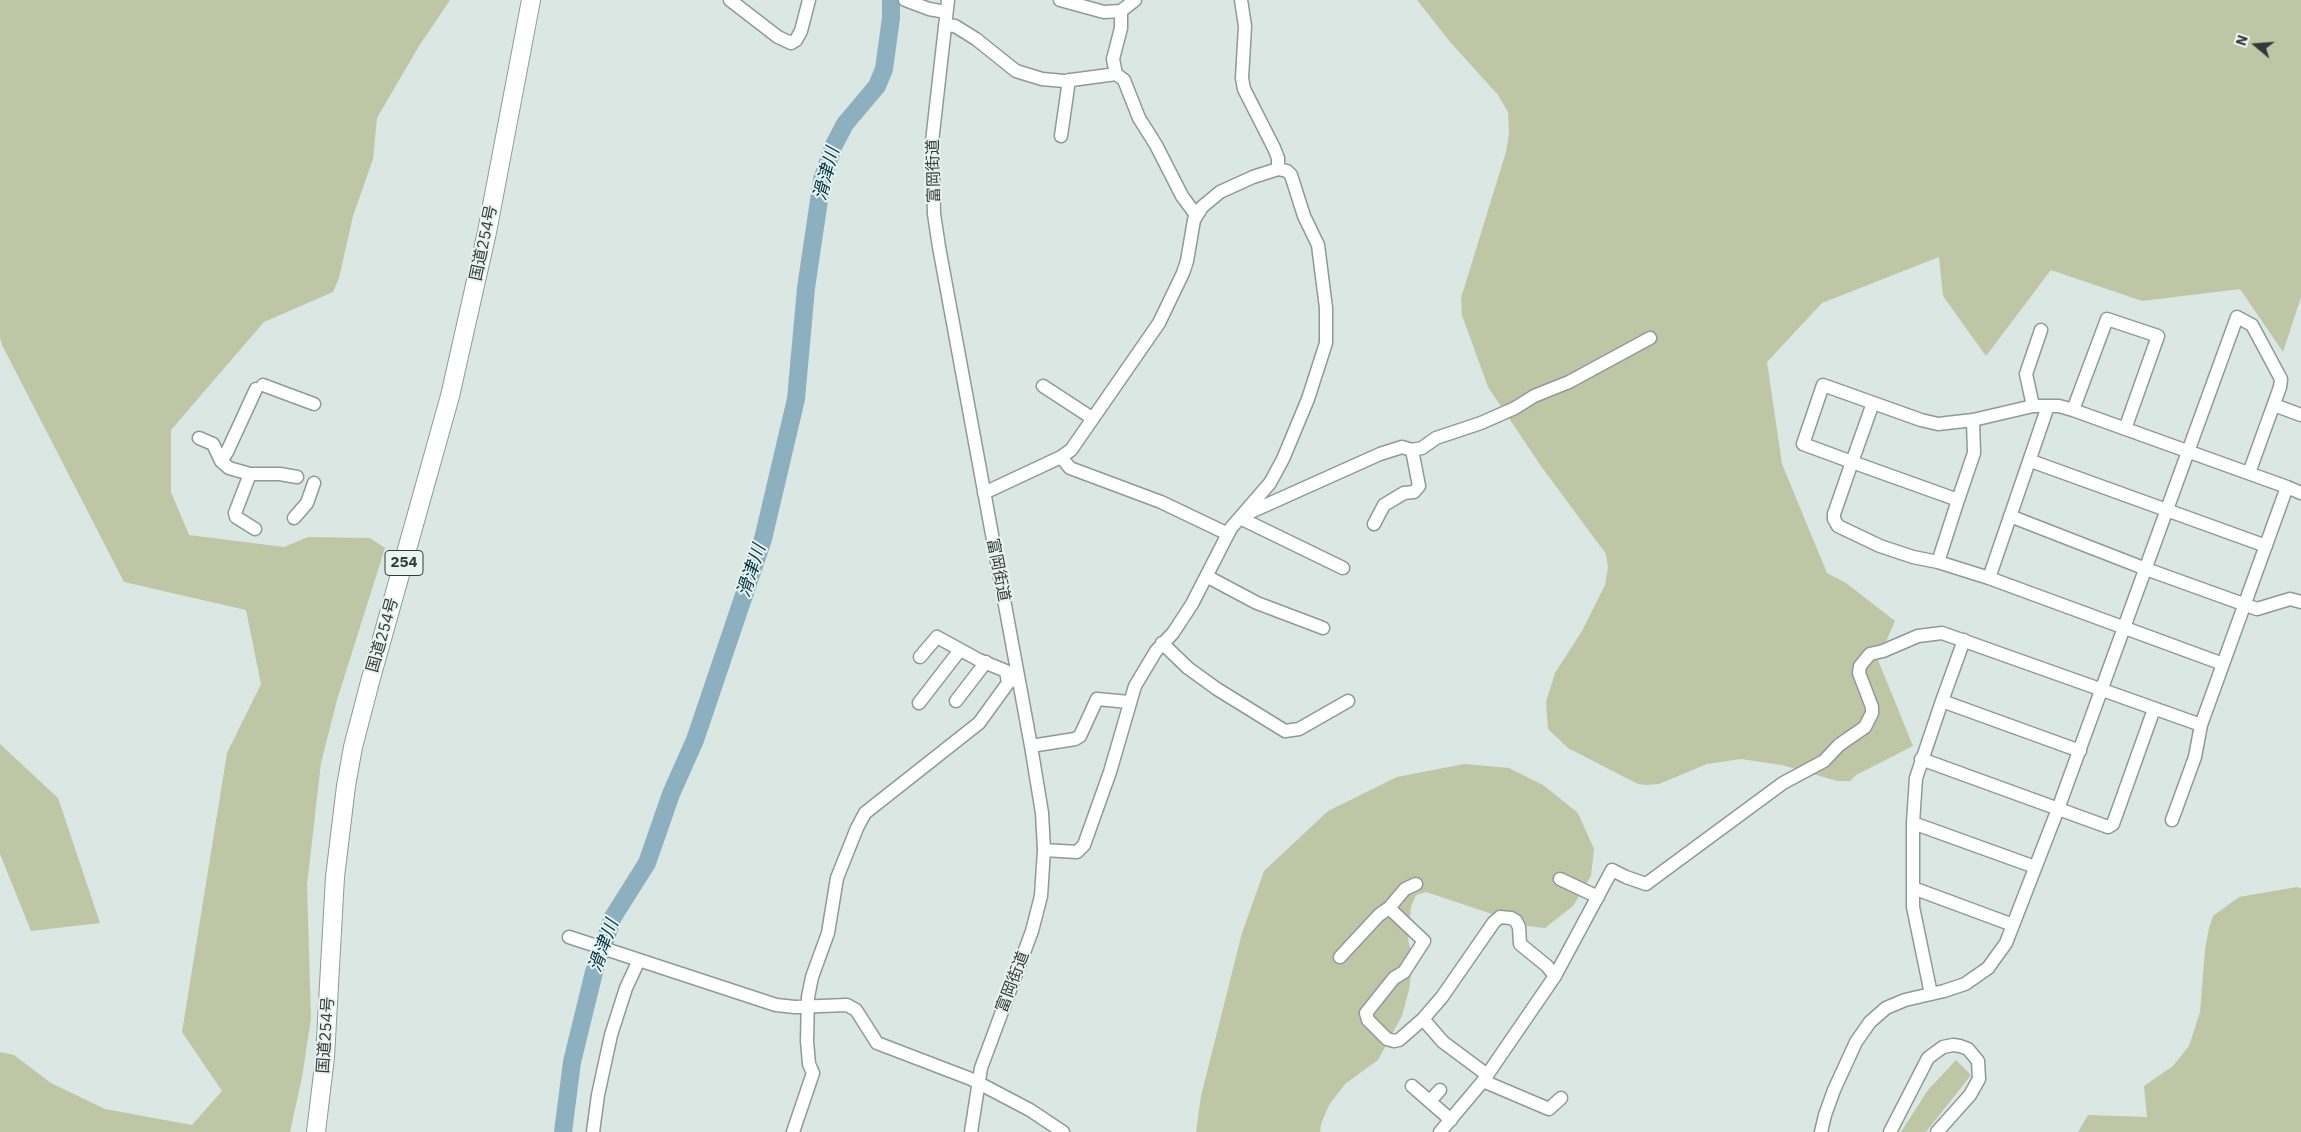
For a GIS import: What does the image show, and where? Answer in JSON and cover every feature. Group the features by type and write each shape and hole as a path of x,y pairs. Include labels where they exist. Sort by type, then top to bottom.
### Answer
{"highway":[{"name":"国道254号","path":"316,1132 325,1057 336,869 346,786 353,747 370,678 450,396 487,232 531,0"}],"street":[{"path":"730,0 778,37 790,43 796,40 801,31 809,0"},
{"path":"905,0 927,8 947,6"},
{"path":"1060,0 1104,12 1121,11 1135,0"},
{"path":"1241,0 1245,26 1242,78 1244,89 1274,148 1278,158 1278,169"},
{"name":"富岡街道","path":"947,6 932,142 934,214 938,247 1031,746 1042,813 1044,850 1041,896 1032,931 987,1047 978,1083 971,1132"},
{"path":"1121,11 1121,28 1113,59 1116,74 1124,80 1139,118 1156,145 1182,196 1196,215"},
{"path":"945,25 955,26 976,39 1016,71 1042,79 1068,80 1116,74"},
{"path":"1061,136 1068,80"},
{"path":"984,492 1060,457 1071,450 1159,323 1185,267 1196,215 1220,192 1253,177 1278,169 1291,175 1304,216 1318,246 1325,299 1326,342 1308,399 1283,459 1270,483 1228,534 1208,577 1183,619 1162,644 1135,686 1129,702 1124,728 1084,845 1077,852 1044,850"},
{"path":"1821,1132 1834,1090 1856,1042 1870,1022 1895,1004 1965,984 1988,968 2002,951 2080,751 2237,317 2252,325 2279,374 2280,386 2249,473"},
{"path":"2073,410 2107,319 2158,336 2125,429"},
{"path":"2033,406 2026,374 2041,330"},
{"path":"1240,518 1380,454 1402,447 1412,450 1422,448 1436,438 1481,423 1515,408 1534,396 1569,382 1650,338"},
{"path":"1958,500 1803,444 1824,385 1930,423 1944,424 1973,420 2033,406 2073,410 2301,492"},
{"path":"1043,386 1092,418"},
{"path":"221,461 260,387 314,404"},
{"path":"1873,403 1834,514 1838,526 1880,546 1912,558 1938,562 1989,578 2223,664"},
{"path":"2274,405 2301,415"},
{"path":"1989,578 2031,461 2048,406"},
{"path":"1938,562 1974,453 1973,420"},
{"path":"200,438 208,440 212,444 221,461 229,468 250,474 280,474 297,477"},
{"path":"1374,524 1384,505 1404,493 1414,492 1419,486 1412,450"},
{"path":"1060,457 1070,468 1161,502 1228,534"},
{"path":"2031,461 2266,546"},
{"path":"250,474 235,513 236,517 255,529"},
{"path":"294,518 308,503 314,483"},
{"path":"2172,820 2195,757 2200,725 2287,487"},
{"path":"2010,516 2146,569 2257,609 2290,599 2301,602"},
{"path":"1240,518 1343,568"},
{"path":"1208,577 1257,603 1323,628"},
{"path":"1440,1132 1485,1078 1555,976 1612,870 1646,884 1783,783 1824,760 1839,745 1865,727 1870,720 1872,707 1859,674 1860,666 1870,654 1926,634 1942,633 2200,725"},
{"path":"920,657 937,637 1006,671 1008,683"},
{"path":"1931,994 1913,907 1913,823 1916,778 1964,640"},
{"path":"1162,644 1188,668 1217,689 1285,730 1299,729 1348,701"},
{"path":"919,702 960,650"},
{"path":"956,701 986,662"},
{"path":"793,1132 813,1073 809,1064 807,1041 808,1006 812,977 828,933 837,878 857,828 865,813 979,723 1008,683 1018,675"},
{"path":"1031,746 1076,739 1080,736 1097,699 1129,702"},
{"path":"1942,701 2080,751"},
{"path":"1921,760 2108,827 2113,824 2154,709"},
{"path":"1913,823 2036,867"},
{"path":"1560,879 1598,897"},
{"path":"1340,957 1379,915 1389,908 1405,888 1416,884"},
{"path":"1913,888 2013,925"},
{"path":"1389,908 1424,942 1404,972 1394,978 1368,1008 1366,1013 1368,1020 1387,1039 1394,1042 1399,1040 1423,1019 1442,997 1494,922 1500,917 1511,918 1516,921 1520,944 1547,966 1555,976"},
{"path":"571,937 770,1004 785,1007 840,1004 852,1007 877,1043 978,1083 1030,1110 1063,1132"},
{"path":"593,1132 598,1095 611,1035 637,959"},
{"path":"1423,1019 1443,1042 1485,1078 1549,1109 1561,1098"},
{"path":"1890,1132 1928,1058 1943,1047 1960,1046 1968,1049 1978,1061 1979,1079 1970,1095 1937,1132"},
{"path":"1412,1086 1451,1120"},
{"path":"1430,1102 1440,1090"}],"green space":[{"path":"0,0 450,0 419,46 377,118 373,159 353,216 339,278 333,292 264,322 171,430 171,492 189,535 284,547 308,537 370,538 385,548 337,700 321,763 307,885 311,1019 302,1077 290,1132 0,1132 0,1052 14,1055 51,1083 105,1109 192,1125 222,1091 182,1032 227,753 261,684 246,610 124,582 2,345 0,338"},
{"path":"1417,0 2301,0 2301,297 2283,352 2240,289 2142,301 2051,270 1986,356 1943,296 1939,257 1822,303 1767,362 1782,464 1827,573 1846,583 1895,621 1878,660 1913,746 1856,775 1850,781 1837,781 1782,765 1741,759 1707,764 1659,784 1638,784 1568,748 1548,729 1546,702 1555,673 1582,631 1605,585 1608,567 1606,554 1541,466 1488,387 1462,315 1461,298 1506,152 1509,134 1508,112 1498,95 1451,43"},
{"path":"0,744 58,798 100,923 31,931 0,854"},
{"path":"1464,764 1509,768 1543,785 1578,813 1594,849 1591,876 1573,906 1545,928 1528,926 1426,892 1416,895 1411,907 1408,939 1413,961 1409,990 1402,1016 1378,1060 1345,1084 1329,1105 1321,1124 1320,1132 1196,1132 1201,1096 1242,933 1264,871 1328,811 1397,777"},
{"path":"2297,887 2301,888 2301,1132 2078,1132 2088,1115 2147,1117 2144,1086 2173,1066 2189,1046 2200,1012 2205,950 2213,916 2239,897"},
{"path":"1956,1060 1971,1075 1926,1132 1901,1132 1928,1090"}],"waterway":[{"name":"滑津川","path":"563,1132 572,1062 594,972 613,917 647,863 671,794 695,740 763,539 796,399 806,288 822,180 834,145 845,124 877,86 884,69 891,18 891,0"}]}
